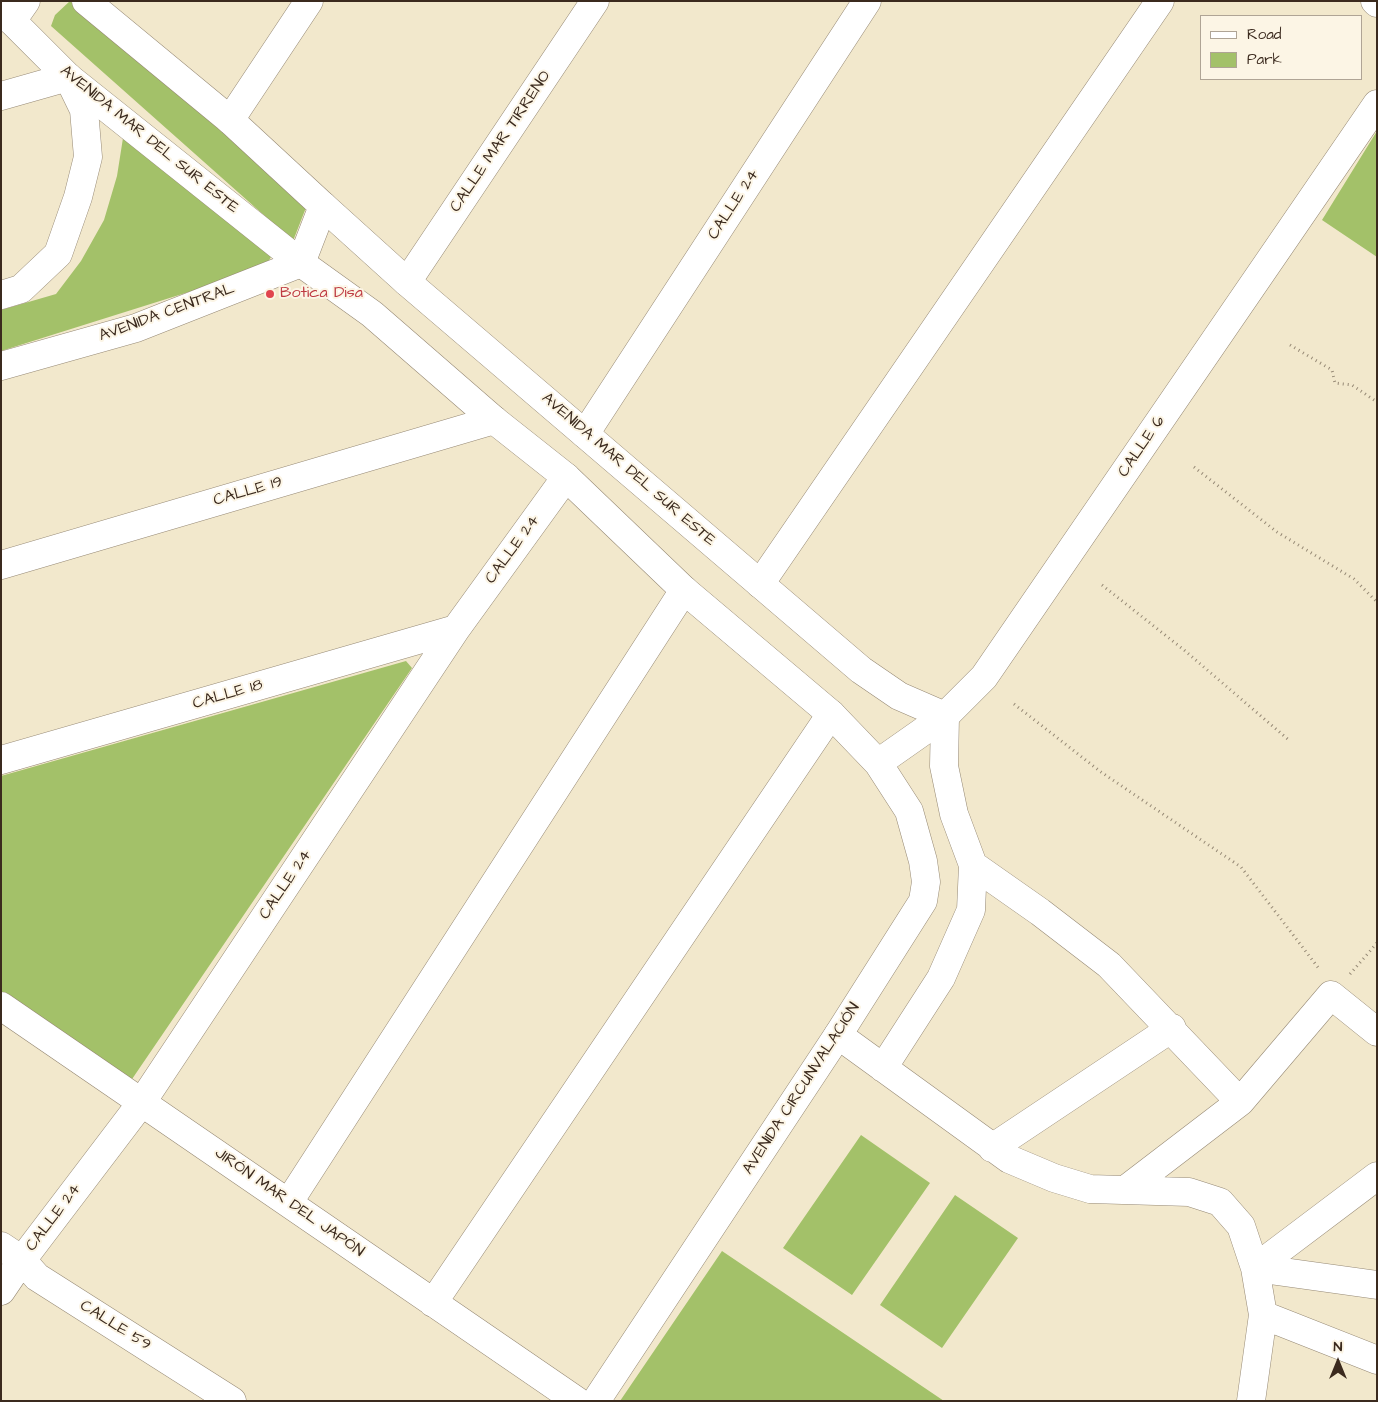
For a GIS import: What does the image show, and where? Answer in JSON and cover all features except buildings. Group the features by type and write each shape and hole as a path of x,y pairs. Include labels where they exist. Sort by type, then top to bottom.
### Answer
{"street":[{"name":"AVENIDA MAR DEL SUR ESTE","path":"86,1 230,120 407,282 861,670 899,696 945,716"},
{"path":"230,120 310,1"},
{"name":"CALLE MAR TIRRENO","path":"407,282 595,1"},
{"name":"CALLE 24","path":"585,434 867,1"},
{"path":"760,584 1160,1"},
{"name":"AVENIDA MAR DEL SUR ESTE","path":"13,11 68,77 301,263 372,314 494,420 566,477 684,590 831,714 878,763"},
{"path":"1,96 68,77 84,110 88,148 88,157 78,197 58,254 21,289 1,295"},
{"name":"CALLE 6","path":"878,763 945,716 984,678 1377,104"},
{"path":"301,263 323,206"},
{"name":"AVENIDA CENTRAL","path":"1,366 136,328 301,263"},
{"name":"CALLE 19","path":"1,565 494,420"},
{"name":"CALLE 24","path":"1,1291 11,1253 142,1102 456,629 566,477"},
{"path":"289,1202 684,590"},
{"name":"CALLE 18","path":"1,760 456,629"},
{"path":"433,1303 831,714"},
{"path":"882,1068 941,978 971,910 973,865 954,814 944,766 945,716"},
{"name":"AVENIDA CIRCUNVALACIÓN","path":"596,1401 838,1035 923,901 926,882 923,861 909,812 878,763"},
{"path":"973,865 1109,964 1172,1028 1240,1102"},
{"path":"1125,1190 1240,1102 1331,995 1377,1032"},
{"name":"JIRÓN MAR DEL JAPÓN","path":"1,1006 578,1401"},
{"path":"992,1148 1172,1028"},
{"path":"838,1035 1008,1159 1054,1178 1090,1189 1189,1192 1220,1202 1241,1226 1255,1268 1263,1315 1251,1401"},
{"path":"1255,1268 1377,1176"},
{"name":"CALLE 59","path":"11,1253 38,1277 232,1401"},
{"path":"1255,1268 1377,1285"},
{"path":"1263,1315 1377,1360"}],"path":[{"path":"1290,345 1332,370 1335,383 1352,385 1377,402"},
{"path":"1194,467 1277,532 1354,579 1377,602"},
{"path":"1102,585 1184,650 1290,741"},
{"path":"1014,704 1102,772 1241,867 1320,971 1331,995 1377,943"}],"green space":[{"path":"70,1 307,205 293,241 51,26 55,15"},
{"path":"1377,131 1377,257 1322,220"},
{"path":"123,138 272,255 265,268 1,351 1,310 56,294 81,261 104,220 117,176"},
{"path":"406,661 412,668 128,1085 1,996 1,776"},
{"path":"861,1135 930,1183 852,1295 783,1248"},
{"path":"955,1195 1018,1238 942,1348 880,1305"},
{"path":"722,1251 944,1401 620,1401"}],"place":[{"name":"Botica Disa","path":"270,294"}]}
